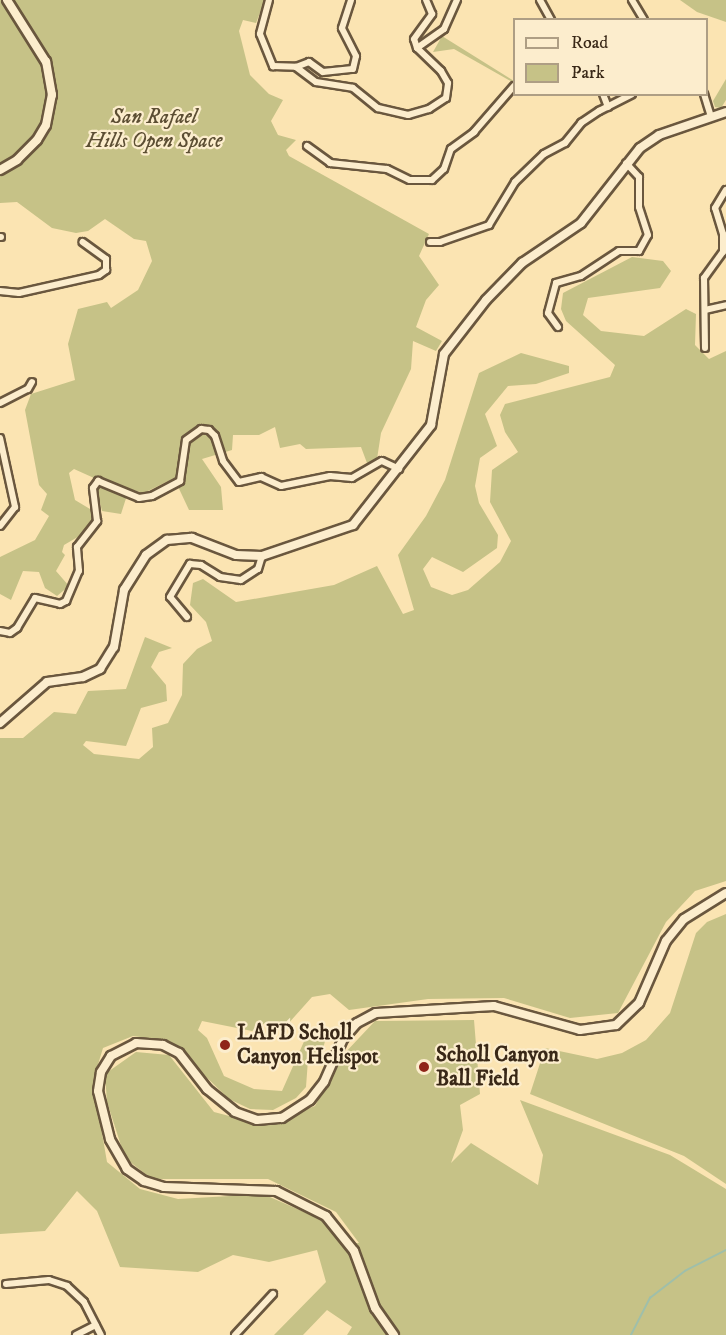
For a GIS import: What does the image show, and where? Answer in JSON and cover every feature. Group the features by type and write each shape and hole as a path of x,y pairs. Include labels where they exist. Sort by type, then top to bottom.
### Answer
{"main road":[{"path":"0,723 47,682 82,677 100,669 114,647 124,590 154,547 167,540 192,538 236,555 262,556 353,525 399,470 431,425 439,369 460,330 522,263 581,224 625,163 659,135 726,112"}],"street":[{"path":"0,170 17,160 37,140 46,125 52,94 46,62 7,0"},
{"path":"269,0 260,34 266,57 279,68 296,67 309,62 323,72 353,69 356,56 342,28 351,0"},
{"path":"296,67 316,82 358,90 378,108 418,114 441,104 448,90 441,71 417,48 414,39 432,14 426,0"},
{"path":"417,48 444,29 457,0"},
{"path":"540,0 549,18"},
{"path":"632,0 643,18"},
{"path":"307,146 330,163 387,169 410,180 432,180 444,169 451,149 474,132 513,87"},
{"path":"604,96 608,106"},
{"path":"430,242 440,242 489,225 522,174 544,154 566,143 582,123 628,96"},
{"path":"705,96 711,117"},
{"path":"558,327 548,313 556,283 581,276 619,251 639,250 648,235 639,207 639,177 625,163"},
{"path":"705,348 704,278 723,252 723,234 715,208 726,190"},
{"path":"0,291 19,293 99,275 106,270 106,259 83,242"},
{"path":"705,310 726,305"},
{"path":"0,403 28,389 32,382"},
{"path":"0,631 10,633 17,628 35,597 60,604 66,601 80,570 77,547 97,521 93,488 98,481 139,498 152,496 180,481 186,440 201,429 209,430 215,435 223,461 239,482 261,477 280,486 330,476 352,478 382,461 399,470"},
{"path":"0,438 15,507 0,526"},
{"path":"188,617 170,597 190,564 201,565 220,577 241,580 258,569 262,556"},
{"path":"394,1335 375,1308 354,1251 326,1216 276,1191 164,1187 144,1181 127,1169 110,1139 98,1091 101,1072 111,1056 136,1043 163,1045 179,1053 207,1089 236,1112 257,1120 282,1118 310,1100 324,1082 343,1039 357,1023 376,1013 494,1006 580,1030 616,1025 639,1003 666,941 684,919 726,893"},
{"path":"6,1284 38,1280 60,1283 80,1297 101,1335"},
{"path":"235,1335 273,1294"},
{"path":"76,1335 96,1325"}],"green space":[{"name":"San Rafael Hills Open Space","path":"0,0 265,0 256,23 243,20 239,31 250,75 269,94 283,100 271,121 278,135 296,140 286,150 289,156 429,234 419,256 439,285 426,300 416,327 442,341 436,351 413,341 411,369 381,433 377,459 367,463 361,447 306,449 300,444 280,448 275,427 259,435 233,435 232,450 202,459 221,487 223,510 189,510 174,478 144,493 129,489 121,514 102,511 94,478 74,469 69,473 75,500 95,512 88,531 64,545 62,552 65,555 56,571 69,586 57,596 45,588 39,572 23,571 11,600 0,594 0,557 35,540 49,516 41,510 47,494 39,485 25,410 31,394 75,380 68,344 78,309 107,302 111,308 138,290 152,261 146,241 134,239 105,219 88,231 76,233 52,228 17,202 0,203"},
{"path":"680,0 726,0 726,22 697,12"},
{"path":"442,36 513,82 454,49 433,52"},
{"path":"726,79 726,100 721,108 715,107 713,101"},
{"path":"632,257 663,261 671,271 660,288 588,298 583,315 601,331 644,336 686,309 696,314 695,345 709,359 726,351 726,881 695,891 666,922 618,1013 570,1018 504,998 428,999 349,1010 330,994 312,997 287,1025 265,1023 252,1031 202,1021 198,1030 207,1038 224,1076 254,1089 282,1091 306,1037 325,1041 321,1057 308,1060 306,1087 296,1098 273,1110 250,1109 229,1099 169,1041 133,1036 103,1048 93,1081 107,1162 140,1189 178,1199 263,1194 320,1219 344,1244 359,1243 336,1212 268,1179 152,1179 125,1158 107,1102 105,1074 136,1052 169,1055 214,1112 264,1125 315,1106 343,1055 375,1021 474,1020 480,1094 460,1105 463,1130 451,1163 471,1143 538,1185 543,1155 520,1100 670,1155 726,1189 726,1335 347,1335 352,1327 327,1310 303,1335 274,1335 326,1282 317,1250 269,1262 233,1255 198,1272 120,1267 97,1211 77,1191 45,1231 0,1234 0,738 23,738 54,712 76,714 88,691 126,689 145,637 172,648 159,652 151,667 166,685 167,701 141,708 126,746 86,741 83,745 94,754 139,759 153,747 152,728 168,723 182,695 183,664 197,649 212,641 206,622 190,605 193,583 203,579 236,602 334,585 377,566 403,614 414,610 398,555 426,516 445,480 479,373 521,353 569,366 569,373 536,384 508,386 485,414 497,446 480,458 475,486 479,503 498,535 497,548 463,572 432,557 423,569 431,587 452,595 468,590 500,562 511,541 490,502 492,470 518,452 505,432 500,415 505,404 610,377 615,365 566,321 561,309 563,293"},
{"path":"726,914 726,1184 684,1156 530,1094 545,1048 597,1059 622,1053 646,1040 670,1013 696,933 707,922"}],"waterway":[{"path":"631,1335 650,1298 685,1271 726,1250"}],"place":[{"name":"LAFD Scholl Canyon Helispot","path":"225,1045"},
{"name":"Scholl Canyon Ball Field","path":"424,1067"}]}
